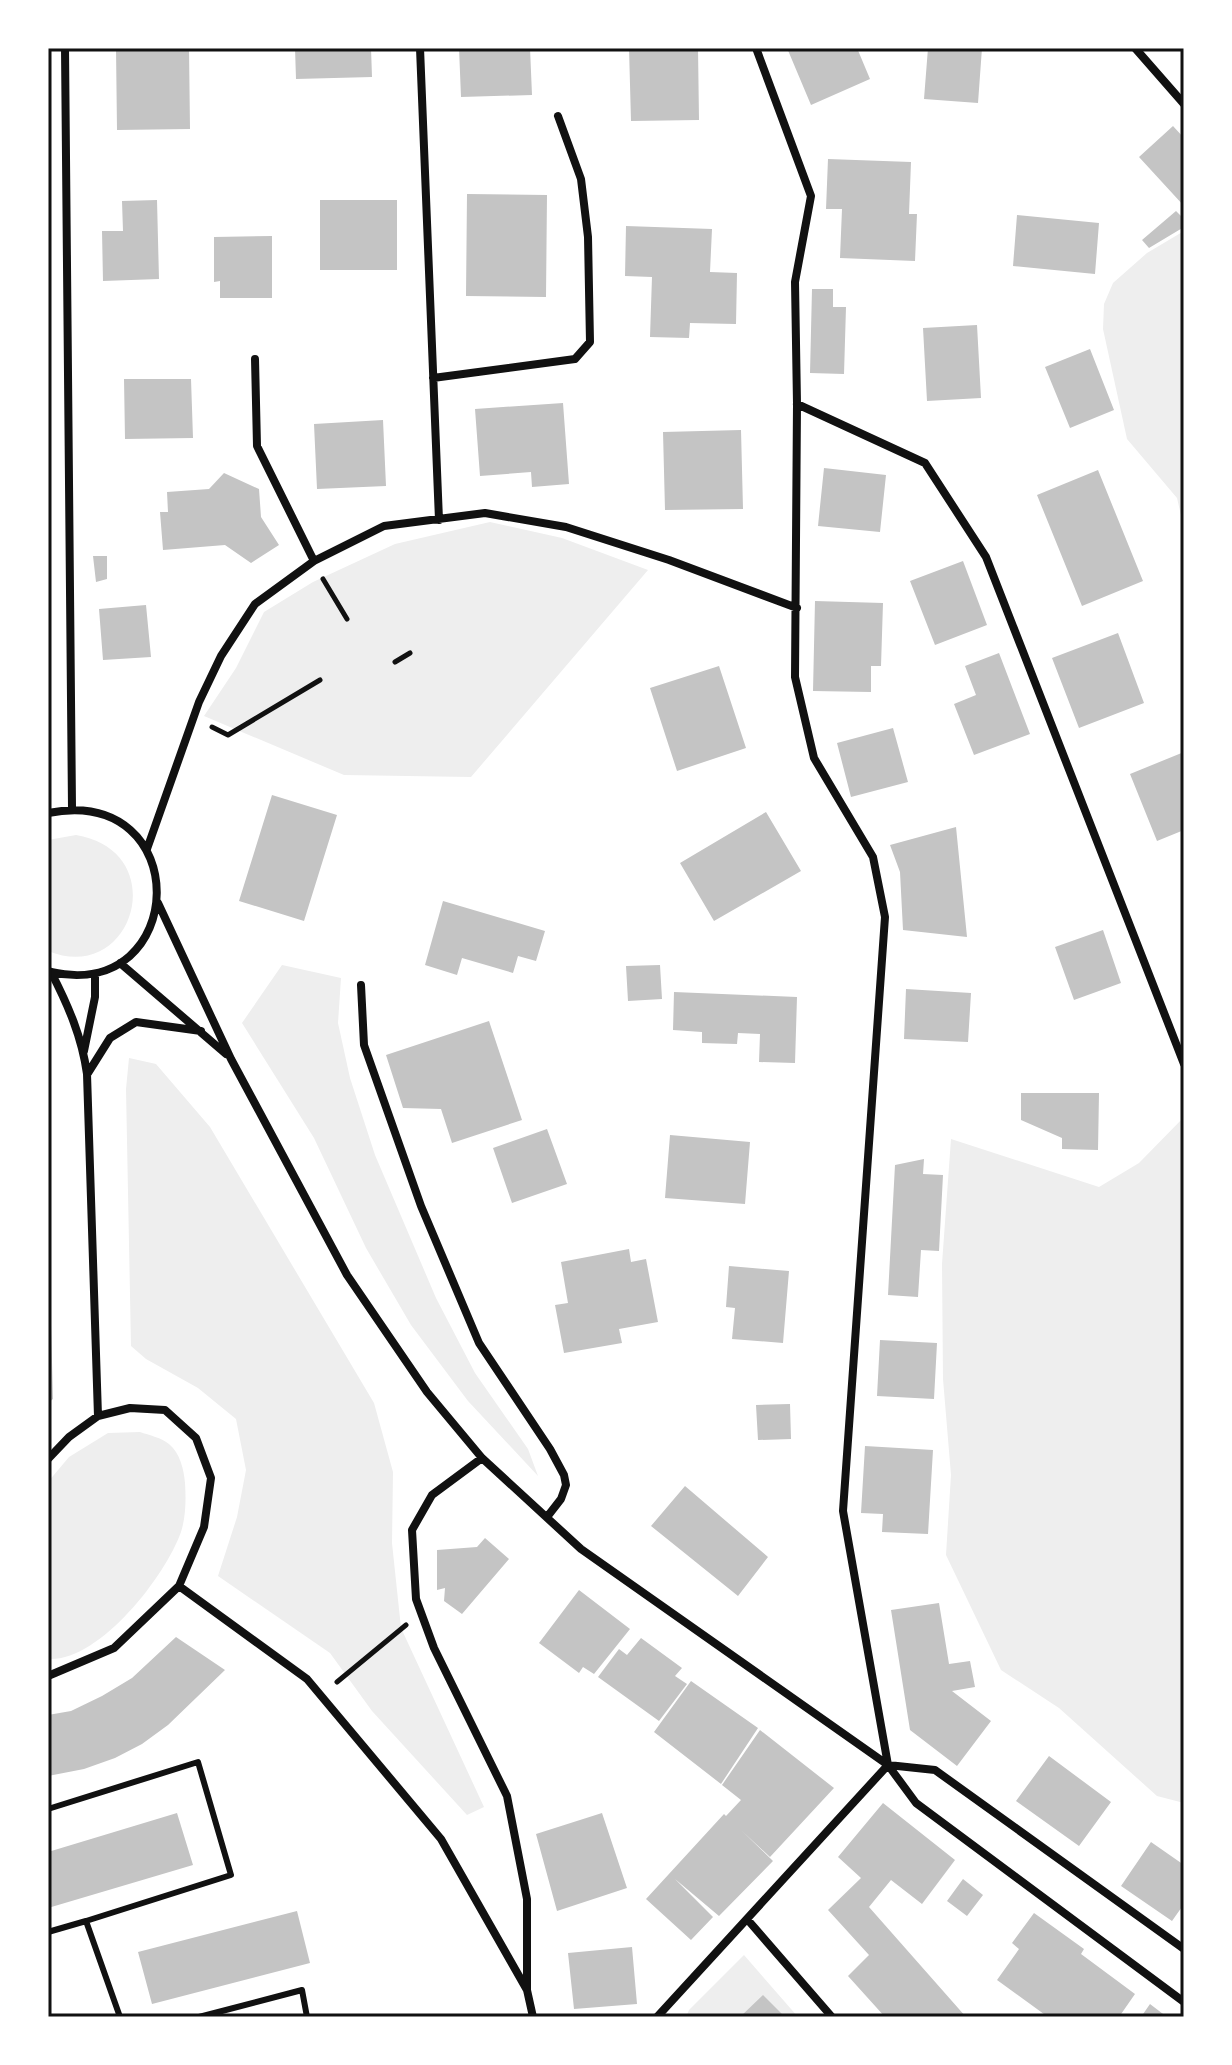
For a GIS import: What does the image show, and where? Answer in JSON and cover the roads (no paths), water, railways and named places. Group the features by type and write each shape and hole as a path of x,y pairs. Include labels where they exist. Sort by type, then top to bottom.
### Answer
{"street":[{"path":"65,48 72,808"},
{"path":"420,48 439,520"},
{"path":"756,48 811,196 795,282 795,677 814,758 873,857 885,917 843,1511 888,1765"},
{"path":"1135,48 1184,104"},
{"path":"433,378 575,359 590,342 588,237 581,179 558,116"},
{"path":"255,359 257,446 314,561"},
{"path":"797,404 925,463 986,557 1184,1064"},
{"path":"147,849 193,717 221,656 255,604 314,561 384,526 485,513 566,527 669,560 797,608"},
{"path":"48,813 72,808 95,811 115,818 133,832 147,849 157,875 158,903 152,927 139,947 120,963 95,974 69,976 50,972"},
{"path":"158,903 231,1059 347,1275 427,1392 482,1458 581,1549 888,1765 916,1803 1184,2002"},
{"path":"120,963 231,1059"},
{"path":"50,972 69,1007 84,1052 87,1074 98,1416"},
{"path":"84,1052 95,997 95,974"},
{"path":"361,985 364,1045 421,1206 479,1343 564,1475 566,1485 561,1499 547,1517"},
{"path":"87,1074 110,1038 136,1022 202,1031"},
{"path":"48,1459 69,1437 98,1416 130,1408 165,1410 196,1438 211,1478 204,1527 179,1586 114,1648 48,1676"},
{"path":"482,1458 432,1495 412,1530 416,1599 434,1648 507,1796 527,1899 527,1990 533,2017"},
{"path":"179,1586 307,1679 441,1839 527,1990"},
{"path":"657,2017 888,1765"},
{"path":"888,1765 935,1770 1184,1949"},
{"path":"747,1919 832,2017"}],"lane":[{"path":"48,1809 198,1762 231,1875 48,1932"},
{"path":"86,1921 120,2017"},
{"path":"199,2017 302,1990 307,2017"}]}
